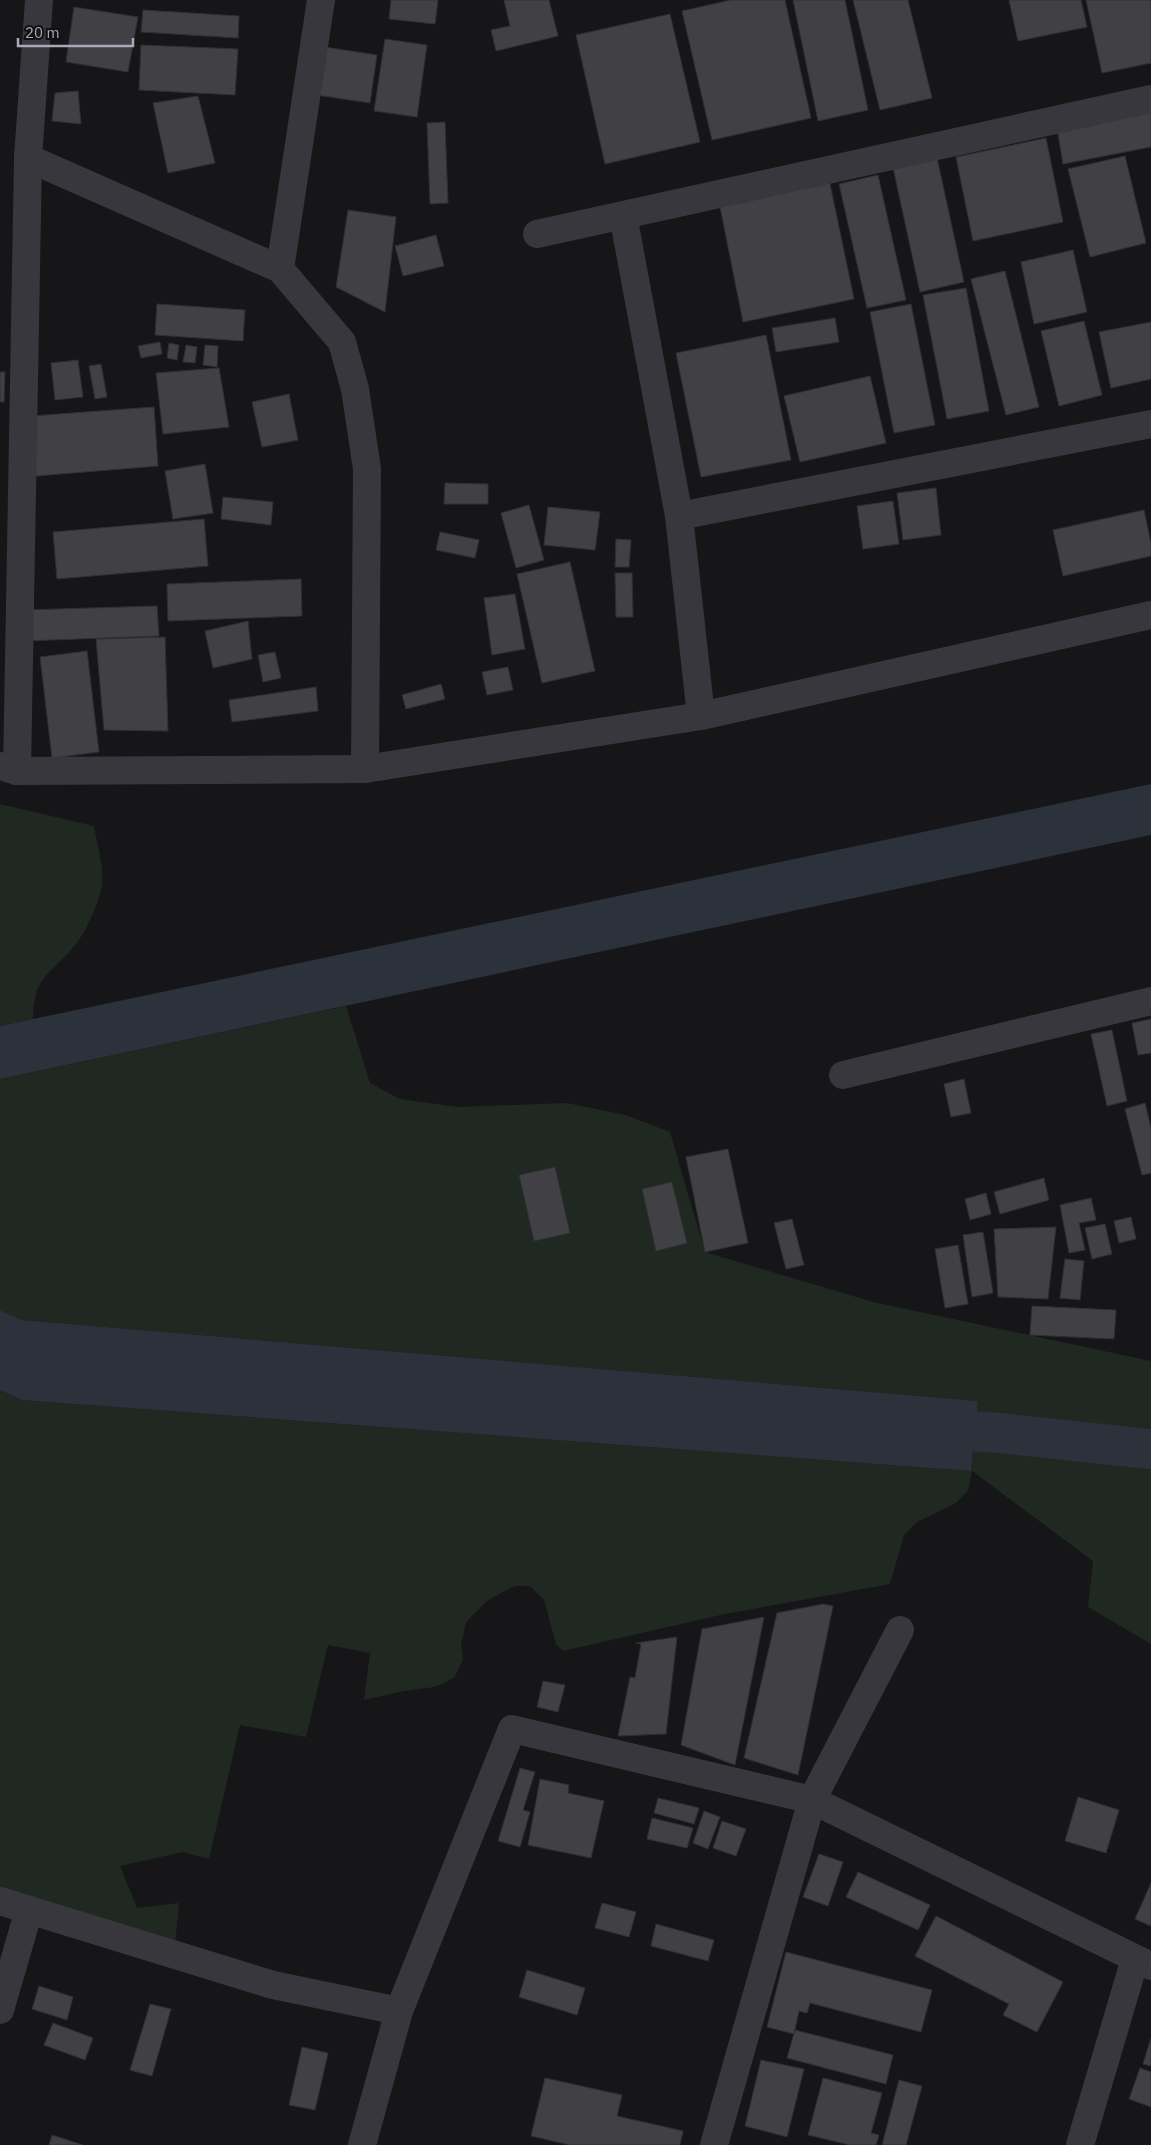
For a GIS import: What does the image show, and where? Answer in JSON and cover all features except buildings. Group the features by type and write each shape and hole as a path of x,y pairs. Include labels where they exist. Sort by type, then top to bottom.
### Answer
{"street":[{"path":"39,0 28,158 9,768 365,769 702,716 1151,614"},
{"path":"280,269 320,0"},
{"path":"537,234 1151,99"},
{"path":"28,158 280,269 342,342 355,389 367,469 365,769"},
{"path":"623,214 679,516 702,716"},
{"path":"679,516 1151,424"},
{"path":"843,1075 1151,1001"},
{"path":"714,2145 812,1800 900,1630"},
{"path":"362,2145 399,2011 512,1729 812,1800 1143,1962 1080,2145"},
{"path":"0,1901 273,1985 399,2011"},
{"path":"0,2010 29,1910"}],"shaded area":[{"path":"1151,784 1151,835 0,1079 0,1026"},
{"path":"0,804 94,826 101,860 102,886 91,918 79,940 41,982 34,1003 33,1019 0,1026"},
{"path":"346,1006 370,1083 400,1099 458,1107 567,1103 626,1115 670,1132 705,1252 873,1302 1151,1361 1151,1644 1088,1607 1093,1561 972,1471 968,1491 956,1503 917,1522 904,1535 890,1584 725,1614 563,1651 556,1644 544,1600 530,1586 515,1586 488,1600 466,1622 461,1645 463,1660 454,1678 435,1687 404,1691 364,1700 370,1653 328,1645 306,1737 240,1725 209,1859 183,1852 120,1866 137,1908 179,1903 175,1945 0,1887 0,1390 21,1400 971,1471 978,1401 22,1320 0,1310 0,1079"},
{"path":"0,1310 22,1320 978,1401 971,1471 21,1400 0,1390"}],"waterway":[{"path":"921,1428 999,1433 1151,1449"}]}
